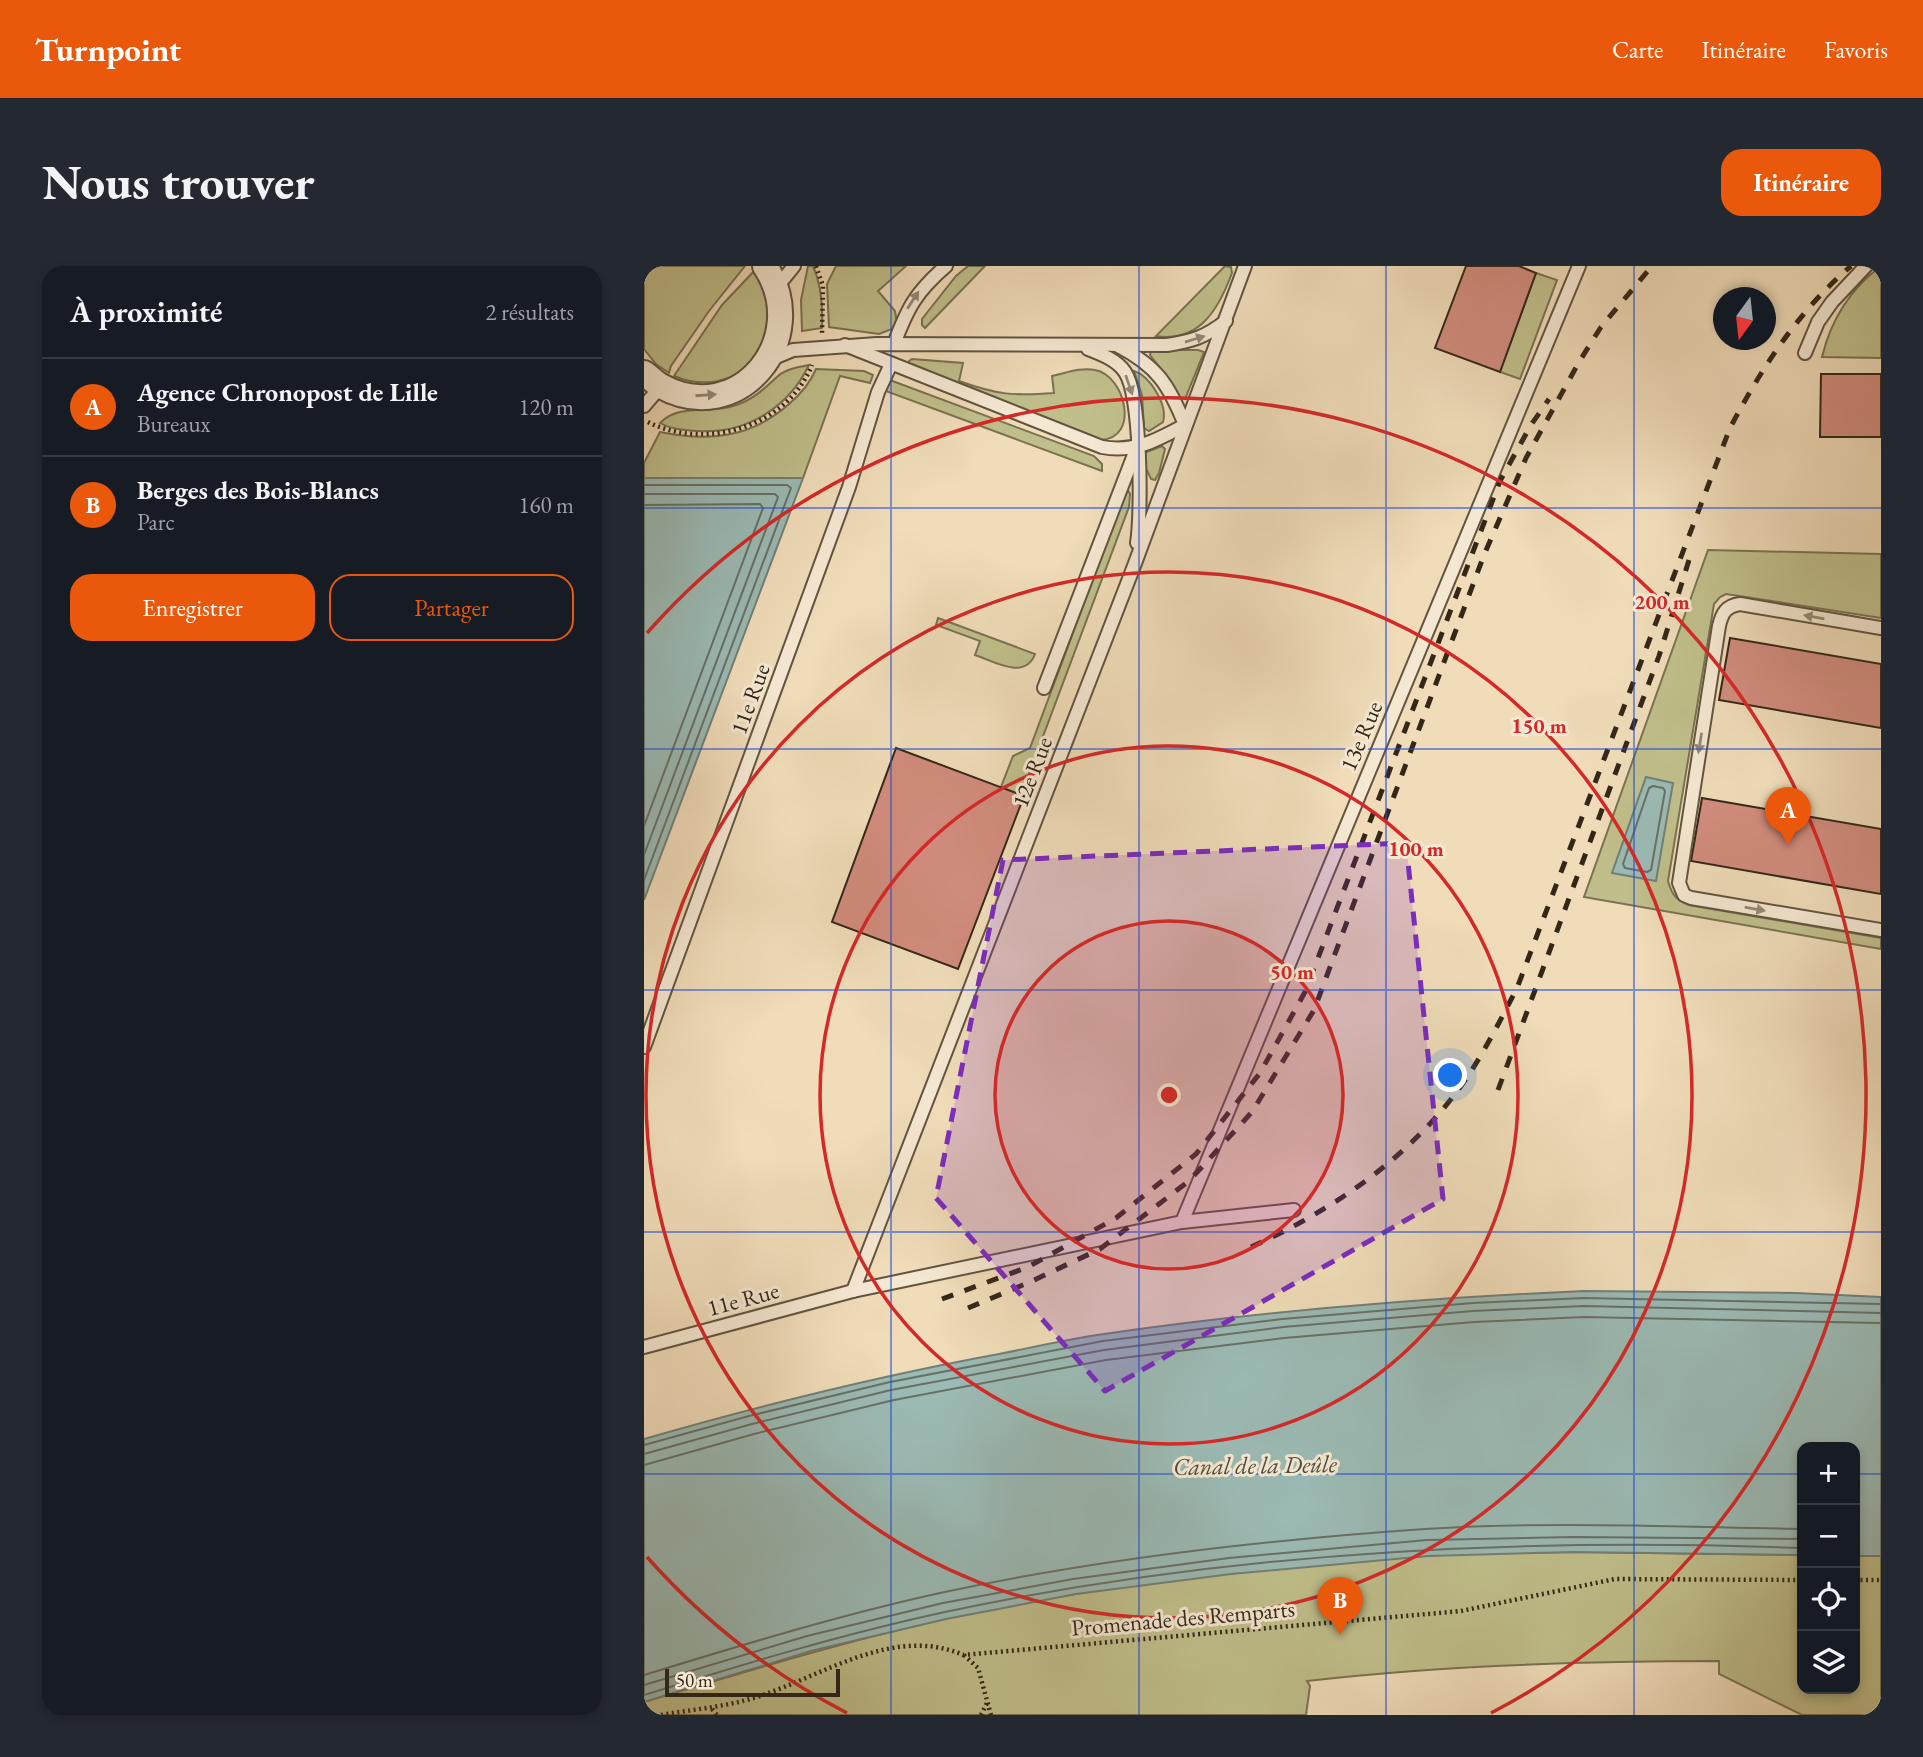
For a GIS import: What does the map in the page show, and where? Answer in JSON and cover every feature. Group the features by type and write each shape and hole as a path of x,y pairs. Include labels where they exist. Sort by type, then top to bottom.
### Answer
{"street":[{"path":"653,380 684,395 708,396 732,391 753,378 769,360 779,337 782,312 771,276"}],"lane":[{"path":"771,276 794,266"},
{"path":"894,344 907,309 922,286 946,266"},
{"name":"12e Rue","path":"853,1291 1134,566 1245,266"},
{"name":"13e Rue","path":"1182,1223 1579,266"},
{"path":"1805,353 1818,322 1832,302 1866,266"},
{"path":"769,360 793,350 845,345 1167,345 1206,335 1226,321"},
{"path":"845,345 1102,447 1118,450 1137,447 1185,425 1164,381 1151,366 1118,346"},
{"path":"1078,346 1109,358 1124,370 1134,400 1139,527 1134,566"},
{"name":"11e Rue","path":"644,1047 849,487 878,392 891,364"},
{"path":"644,406 653,380"},
{"path":"1044,688 1137,447"},
{"path":"1881,628 1740,604 1731,605 1726,610 1719,626 1679,883 1684,895 1691,898 1881,930"},
{"name":"11e Rue","path":"644,1347 853,1291 1182,1223 1294,1210"}],"path":[{"name":"Promenade des Remparts","path":"661,1715 712,1709 760,1696 868,1653 919,1644 947,1648 963,1655 1461,1611 1615,1579 1797,1580"},
{"path":"1860,1580 1881,1580"},
{"path":"963,1655 978,1668 991,1715"},
{"path":"981,1715 989,1700"},
{"path":"712,1709 717,1715"}],"highlighted area":[{"path":"1406,843 1443,1199 1105,1391 936,1198 1003,860"}],"shaded area":[{"path":"652,266 745,266 709,311 671,366 669,373 656,364 644,349 644,277"},
{"path":"808,266 813,266 818,281 822,328 802,331 801,300"},
{"path":"836,266 906,266 878,291 895,311 897,323 892,329 879,334 829,327 827,284"},
{"path":"968,266 985,266 925,328 922,319 956,276"},
{"path":"1225,266 1231,267 1232,273 1221,299 1206,320 1185,334 1156,336"},
{"path":"1881,266 1881,358 1822,357 1843,306 1860,285"},
{"path":"757,268 773,314 755,360 737,374 717,381 696,382 674,376 722,305"},
{"path":"1536,273 1557,280 1520,379 1500,372"},
{"path":"1151,351 1204,352 1185,399 1178,397 1168,378 1150,355"},
{"path":"912,359 963,363 959,381 995,392 1016,394 1054,393 1052,376 1079,370 1095,370 1106,374 1121,394 1124,419 1121,429 1113,437 1100,440 909,365"},
{"path":"809,365 790,394 777,406 749,423 716,431 698,431 660,423 676,413 740,404 781,374"},
{"path":"816,369 864,371 873,375 870,383 840,376 803,478 644,478 644,463 660,432 695,437 712,436 760,424 789,404 805,388"},
{"path":"1134,371 1152,385 1163,408 1163,422 1149,431 1144,428 1142,395"},
{"path":"887,379 1094,456 1102,464 1102,471 883,390"},
{"path":"1162,446 1165,449 1159,473 1155,480 1151,479 1144,464 1144,453"},
{"path":"1127,488 1130,494 1129,507 1021,795 1001,787 1013,756 1030,748"},
{"path":"1708,550 1881,554 1881,618 1726,594 1714,604 1668,881 1671,890 1678,899 1689,905 1881,938 1881,949 1584,897"},
{"path":"938,618 1035,654 1024,666 1016,668 999,664 975,655 980,641 936,625"},
{"path":"1481,1553 1797,1555 1797,1694 1860,1694 1860,1556 1881,1556 1881,1715 1802,1715 1719,1674 1719,1661 1513,1665 1307,1681 1310,1686 1306,1715 644,1715 644,1702 869,1637 1003,1607 1184,1578"}],"water":[{"path":"644,478 803,478 644,900"},
{"path":"1646,777 1673,783 1656,881 1612,873"},
{"name":"Canal de la Deûle","path":"1584,1291 1796,1293 1881,1297 1881,1556 1860,1556 1860,1442 1797,1442 1797,1555 1573,1552 1428,1556 1231,1574 1076,1594 946,1619 811,1651 644,1702 644,1439 865,1382 1091,1336 1343,1306"}],"building":[{"path":"1466,266 1519,266 1536,273 1500,372 1435,348"},
{"path":"1821,374 1881,374 1881,437 1820,437"},
{"path":"1730,638 1881,664 1881,728 1719,700"},
{"path":"896,748 1024,796 958,969 832,922"},
{"path":"1702,798 1881,829 1881,894 1691,861"}],"railway":[{"path":"968,1308 1100,1249 1189,1181 1252,1112 1314,1010 1484,555 1526,458 1601,327 1652,266"},
{"path":"1251,1247 1340,1199 1393,1159 1440,1112 1477,1062 1517,988 1730,428 1783,341 1832,283 1851,266"},
{"path":"942,1299 1028,1267 1116,1218 1196,1154 1260,1073 1305,992 1500,481 1531,425 1549,399"},
{"path":"1498,1090 1659,656 1689,560"}],"place":[{"name":"Agence Chronopost de Lille","path":"1788,845"},
{"name":"Berges des Bois-Blancs","path":"1340,1635"}]}
